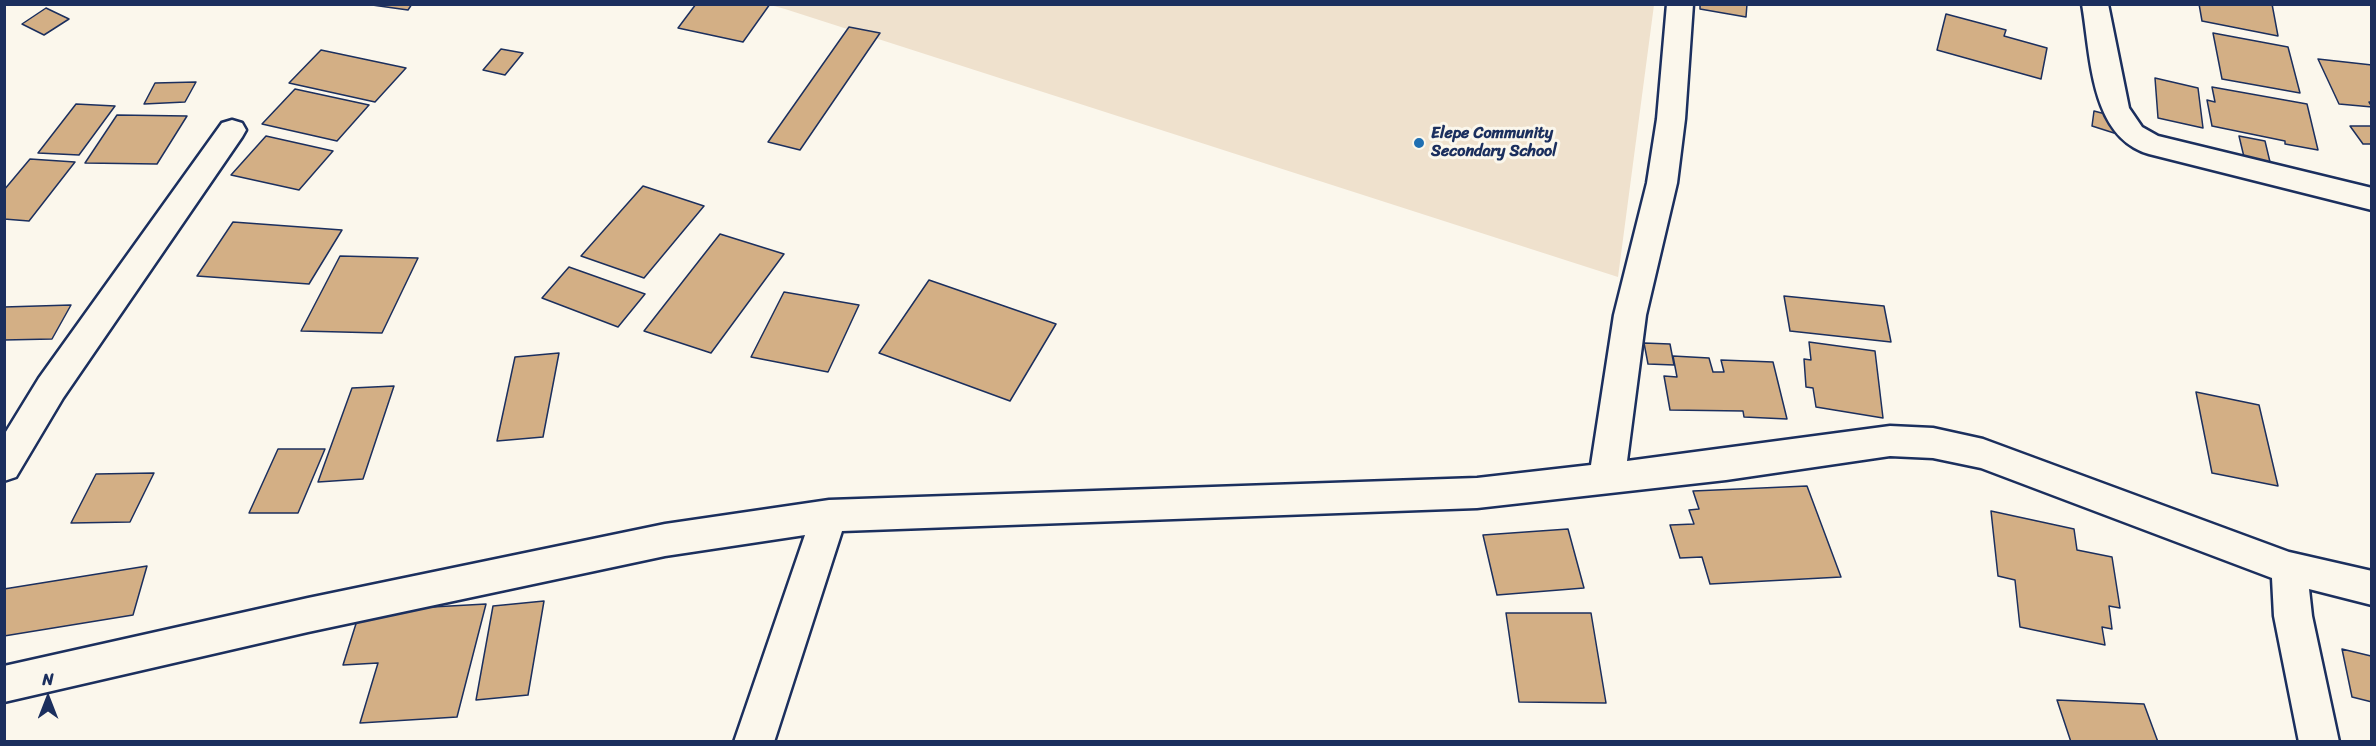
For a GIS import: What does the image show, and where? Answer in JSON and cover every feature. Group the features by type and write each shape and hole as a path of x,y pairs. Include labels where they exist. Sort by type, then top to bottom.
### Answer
{"street":[{"path":"1607,477 1630,315 1662,183 1671,120 1680,4"},
{"path":"2095,4 2115,110 2132,134 2148,144 2372,199"},
{"path":"4,466 51,388 232,130"},
{"path":"4,684 320,612 665,540 829,516 1250,499 1477,493 1726,465 1890,441 1933,443 1983,454 2289,568 2372,588"},
{"path":"754,741 829,516"},
{"path":"2289,568 2293,616 2319,741"}],"shaded area":[{"name":"Elepe Community Secondary School","path":"770,5 1654,5 1618,277 785,9"}],"building":[{"path":"365,4 412,4 408,10"},
{"path":"696,4 770,4 743,42 678,28"},
{"path":"1700,4 1747,4 1746,17 1700,9"},
{"path":"2199,4 2272,4 2278,36 2202,21"},
{"path":"46,8 69,19 44,35 22,24"},
{"path":"1946,14 2006,30 2004,36 2047,48 2041,79 1937,50"},
{"path":"849,27 880,33 800,150 768,142"},
{"path":"2213,33 2288,47 2300,93 2222,79"},
{"path":"501,49 523,53 505,75 483,70"},
{"path":"321,50 406,68 375,102 289,83"},
{"path":"2318,59 2372,65 2372,102 2369,102 2372,107 2339,104"},
{"path":"2155,78 2198,88 2203,128 2158,118"},
{"path":"196,82 185,102 144,104 155,83"},
{"path":"2212,87 2307,104 2318,150 2212,126 2207,100 2215,102"},
{"path":"295,89 369,105 337,141 262,124"},
{"path":"76,104 115,106 79,155 38,153"},
{"path":"2094,111 2117,117 2114,133 2092,126"},
{"path":"117,115 187,116 157,164 85,163"},
{"path":"2350,126 2372,126 2372,144 2363,144"},
{"path":"266,136 333,151 299,190 231,175"},
{"path":"2239,136 2265,141 2270,162 2244,157"},
{"path":"30,159 75,162 29,221 4,219 4,190"},
{"path":"643,186 704,206 644,278 581,256"},
{"path":"233,222 342,230 309,284 197,276"},
{"path":"720,234 784,254 711,353 644,331"},
{"path":"340,256 418,258 382,333 301,331"},
{"path":"569,267 645,294 618,327 542,298"},
{"path":"929,280 1056,324 1010,401 879,353"},
{"path":"784,292 859,305 828,372 751,357"},
{"path":"1784,296 1884,306 1891,342 1790,331"},
{"path":"71,305 52,339 4,340 4,307"},
{"path":"1809,342 1875,351 1883,418 1816,407 1813,388 1806,387 1804,359 1811,360"},
{"path":"1644,343 1670,344 1674,365 1648,364"},
{"path":"559,353 543,437 497,441 515,357"},
{"path":"1673,356 1709,358 1713,372 1724,372 1721,360 1773,362 1787,419 1744,417 1743,411 1670,410 1664,376 1677,377"},
{"path":"394,386 363,479 318,482 352,388"},
{"path":"2196,392 2259,405 2278,486 2212,473"},
{"path":"278,449 325,449 298,513 249,513"},
{"path":"154,473 130,522 71,523 96,474"},
{"path":"1807,486 1841,577 1710,584 1702,557 1680,558 1670,525 1694,524 1689,510 1699,509 1693,491"},
{"path":"1991,511 2074,529 2077,550 2112,557 2120,608 2109,606 2112,629 2102,627 2105,645 2020,627 2015,580 1998,576"},
{"path":"1568,529 1584,588 1497,595 1483,535"},
{"path":"147,566 133,615 4,636 4,589"},
{"path":"544,601 528,695 476,700 493,606"},
{"path":"486,604 457,717 360,723 378,663 343,665 360,611"},
{"path":"1506,613 1591,613 1606,703 1519,702"},
{"path":"2342,649 2371,656 2372,702 2352,697"},
{"path":"2057,700 2144,704 2158,742 2071,742"}],"place":[{"name":"Elepe Community Secondary School","path":"1419,143"}]}
